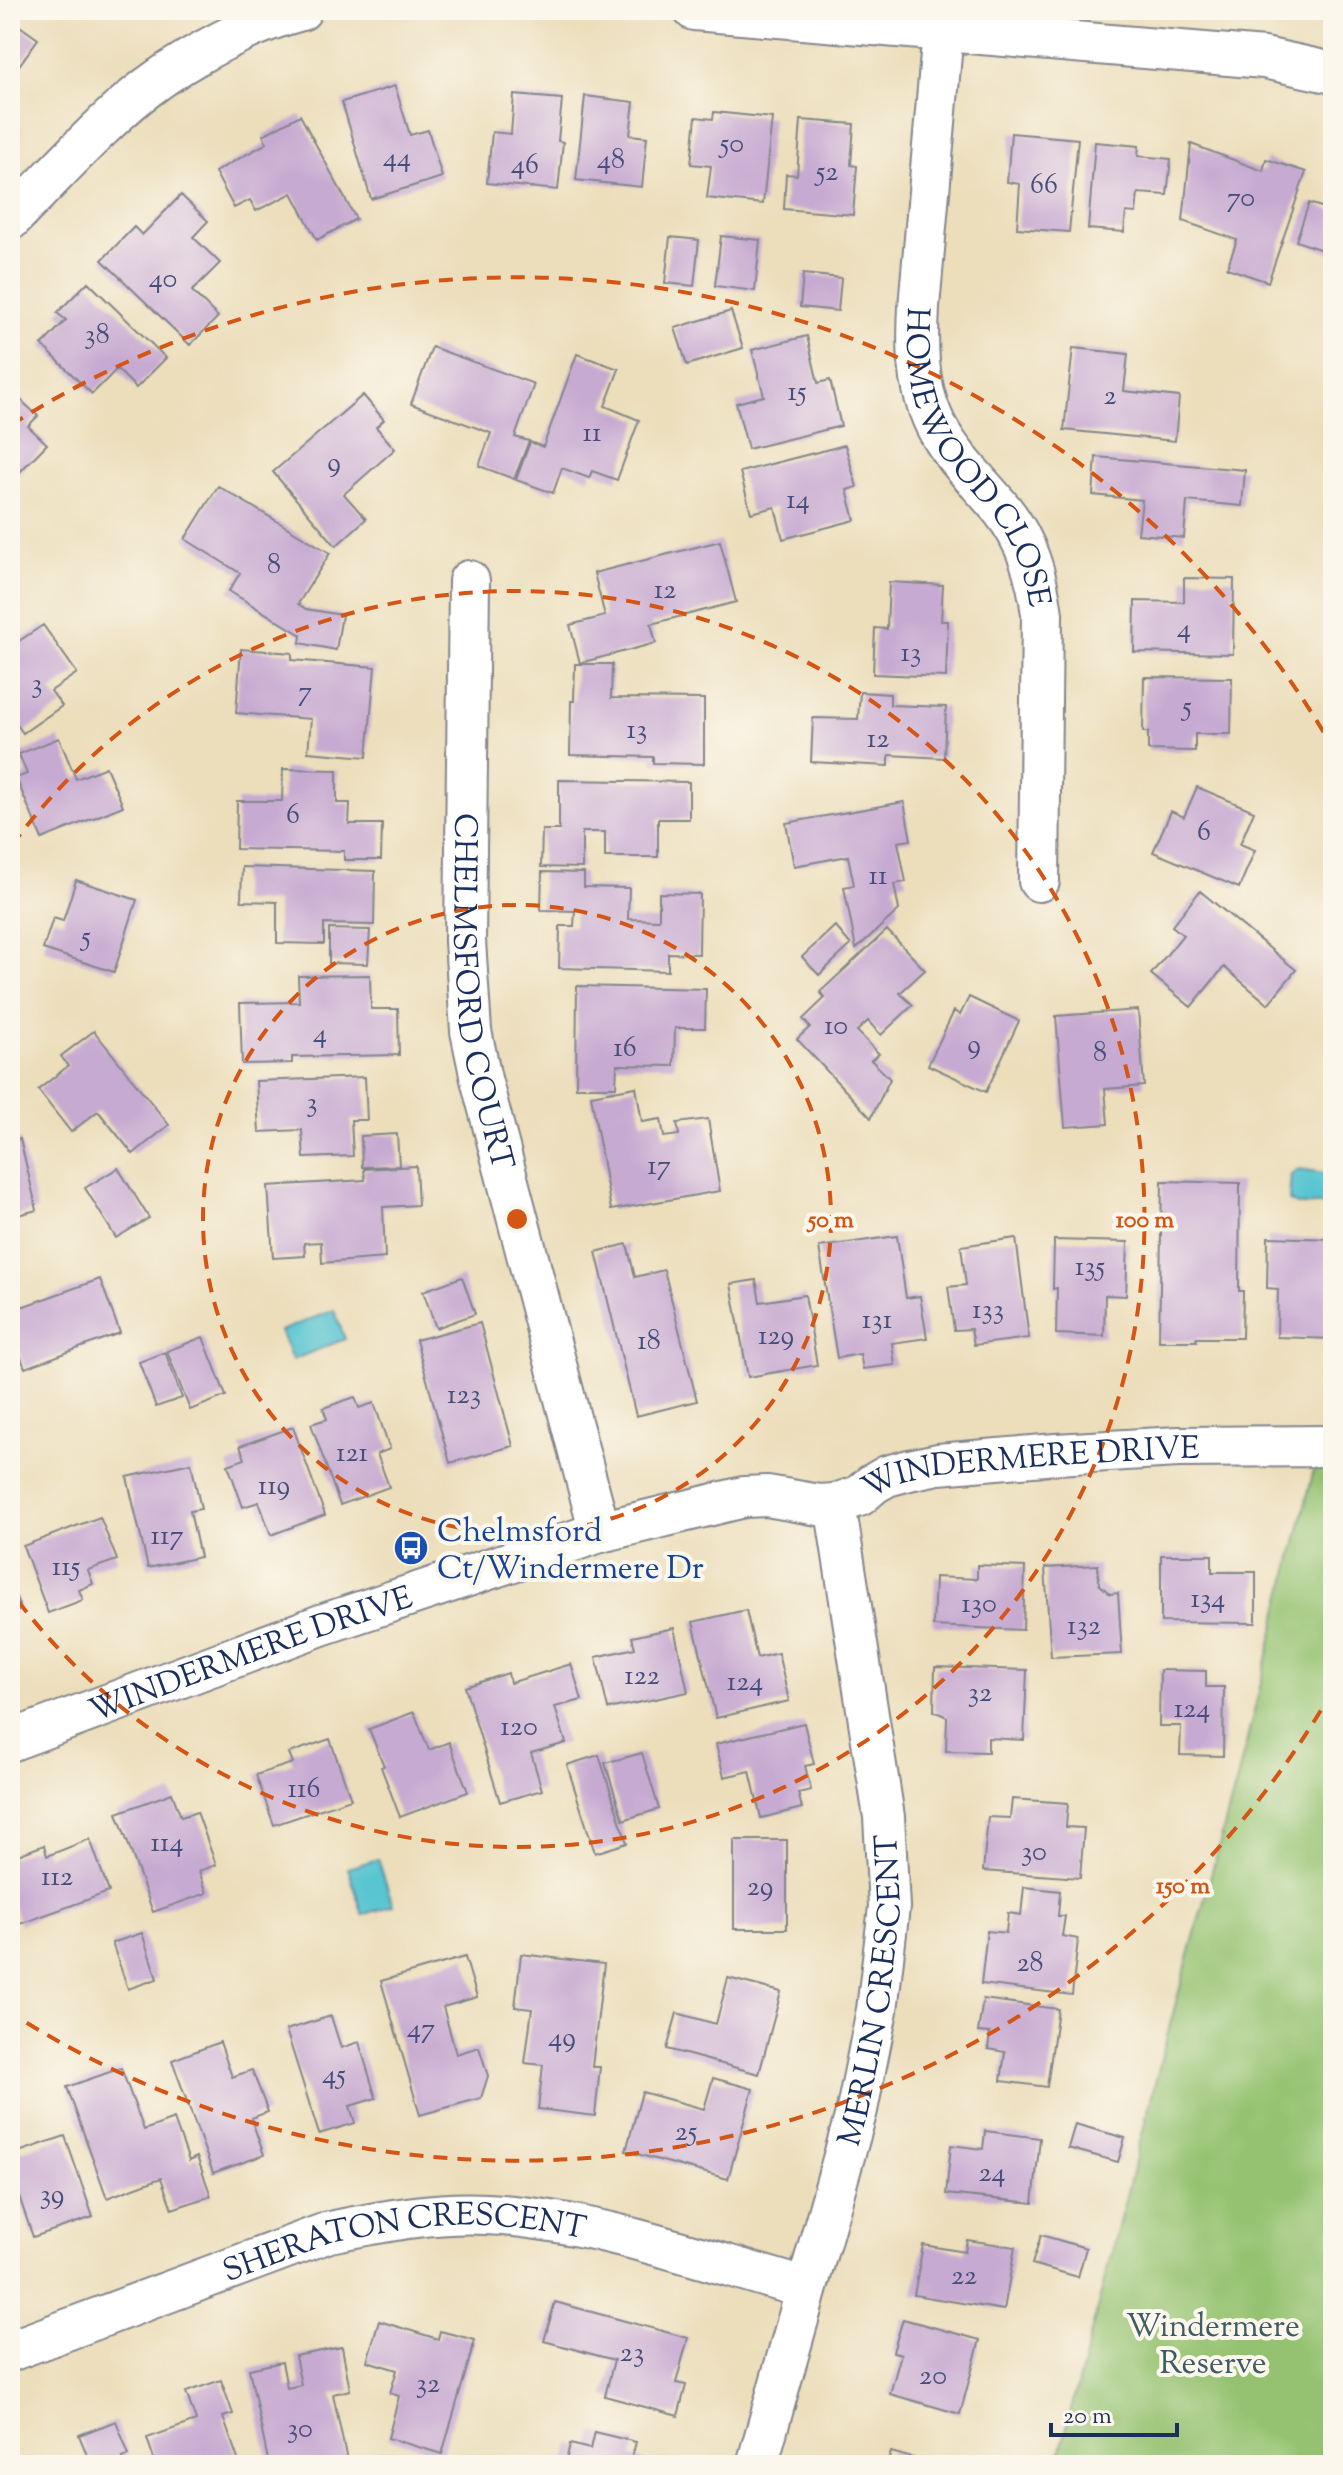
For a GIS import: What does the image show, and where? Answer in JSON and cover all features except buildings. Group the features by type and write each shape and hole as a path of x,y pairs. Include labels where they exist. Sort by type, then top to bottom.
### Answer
{"street":[{"path":"10,220 119,110 147,88 251,28 301,10"},
{"path":"694,10 1264,58 1333,73"},
{"name":"HOMEWOOD CLOSE","path":"943,31 919,307 917,344 921,385 933,420 956,454 1005,513 1024,544 1035,576 1042,614 1039,881"},
{"name":"CHELMSFORD COURT","path":"469,581 465,941 471,1031 600,1532"},
{"name":"WINDERMERE DRIVE","path":"10,1741 321,1625 600,1532 744,1497 767,1496 819,1505 835,1504 859,1496 887,1476 938,1464 1178,1447 1333,1446"},
{"name":"MERLIN CRESCENT","path":"757,2465 857,2110 877,2010 889,1907 884,1817 835,1504"},
{"name":"SHERATON CRESCENT","path":"10,2351 329,2232 449,2214 524,2217 591,2229 806,2288"}],"green space":[{"name":"Windermere Reserve","path":"1320,1445 1333,1446 1333,2465 1057,2465 1172,2017 1237,1780"}],"water":[{"path":"1299,1169 1333,1174 1333,1199 1329,1205 1297,1205 1289,1201 1291,1174"},
{"path":"334,1310 345,1339 292,1360 280,1331"},
{"path":"378,1859 393,1905 363,1915 348,1868"}],"place":[{"name":"Chelmsford Ct/Windermere Dr","path":"411,1548"}]}
